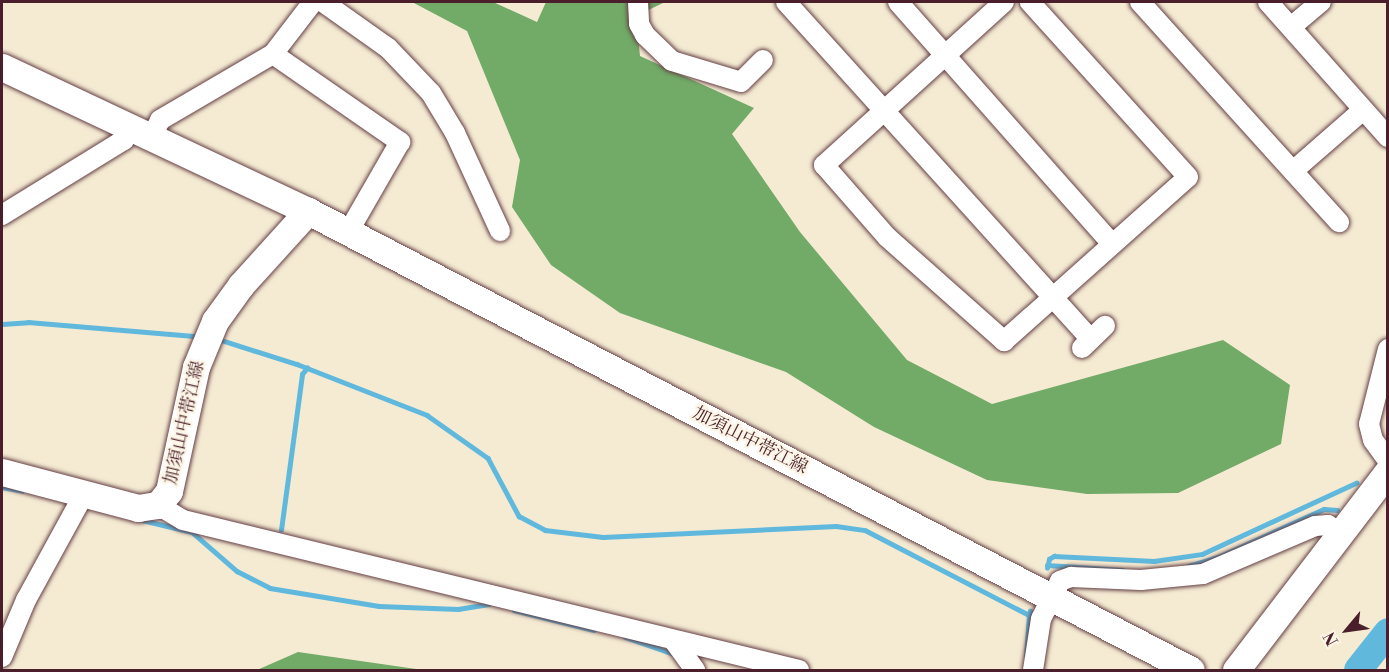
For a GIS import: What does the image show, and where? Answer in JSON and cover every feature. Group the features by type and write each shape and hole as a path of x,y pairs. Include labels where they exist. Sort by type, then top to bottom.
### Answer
{"main road":[{"name":"加須山中帯江線","path":"2,67 308,212 1191,670"},
{"name":"加須山中帯江線","path":"2,472 138,508 158,505 169,491 196,367 215,321 241,285 308,212"},
{"path":"1236,670 1388,471"}],"street":[{"path":"2,215 273,54 313,2"},
{"path":"323,2 388,48 431,93 455,133 500,231"},
{"path":"638,2 639,24 645,35 672,61 741,82 764,60"},
{"path":"786,2 1052,298 1092,338"},
{"path":"898,2 1112,244"},
{"path":"1004,2 824,165 887,237 1004,341 1188,177 1030,2"},
{"path":"1140,2 1339,222"},
{"path":"1268,2 1388,137"},
{"path":"1291,27 1321,2"},
{"path":"273,54 400,142 347,234"},
{"path":"1293,171 1363,110"},
{"path":"1388,349 1369,424 1373,440 1388,461"},
{"path":"2,657 27,600 84,494"},
{"path":"158,505 183,520 799,670"},
{"path":"1033,670 1041,619 1050,595 1060,581 1071,577 1142,580 1203,574 1315,526 1328,525 1340,533"},
{"path":"674,641 695,670"}],"green space":[{"path":"412,2 493,2 537,22 546,2 665,2 636,16 640,56 754,108 732,134 800,232 907,360 992,404 1223,340 1290,385 1281,444 1178,493 1087,494 987,480 874,427 786,372 620,313 551,265 512,207 520,160 467,31"},
{"path":"298,652 423,670 257,670"}],"waterway":[{"path":"2,324 28,322 193,336"},
{"path":"224,341 297,364 427,415 488,458 519,516 545,530 603,537 836,526 865,530 1029,615 1030,611"},
{"path":"281,530 302,374 307,368"},
{"path":"1047,568 1049,559 1054,556 1154,561 1202,554 1356,483"},
{"path":"2,487 22,491"},
{"path":"1188,566 1218,557 1324,509 1337,510"},
{"path":"142,520 192,532 237,571 270,588 379,606 458,609 489,604"},
{"path":"1047,565 1123,570"},
{"path":"514,610 594,630"},
{"path":"1026,656 1029,615"},
{"path":"1358,670 1388,632"},
{"path":"625,637 674,654"}]}
